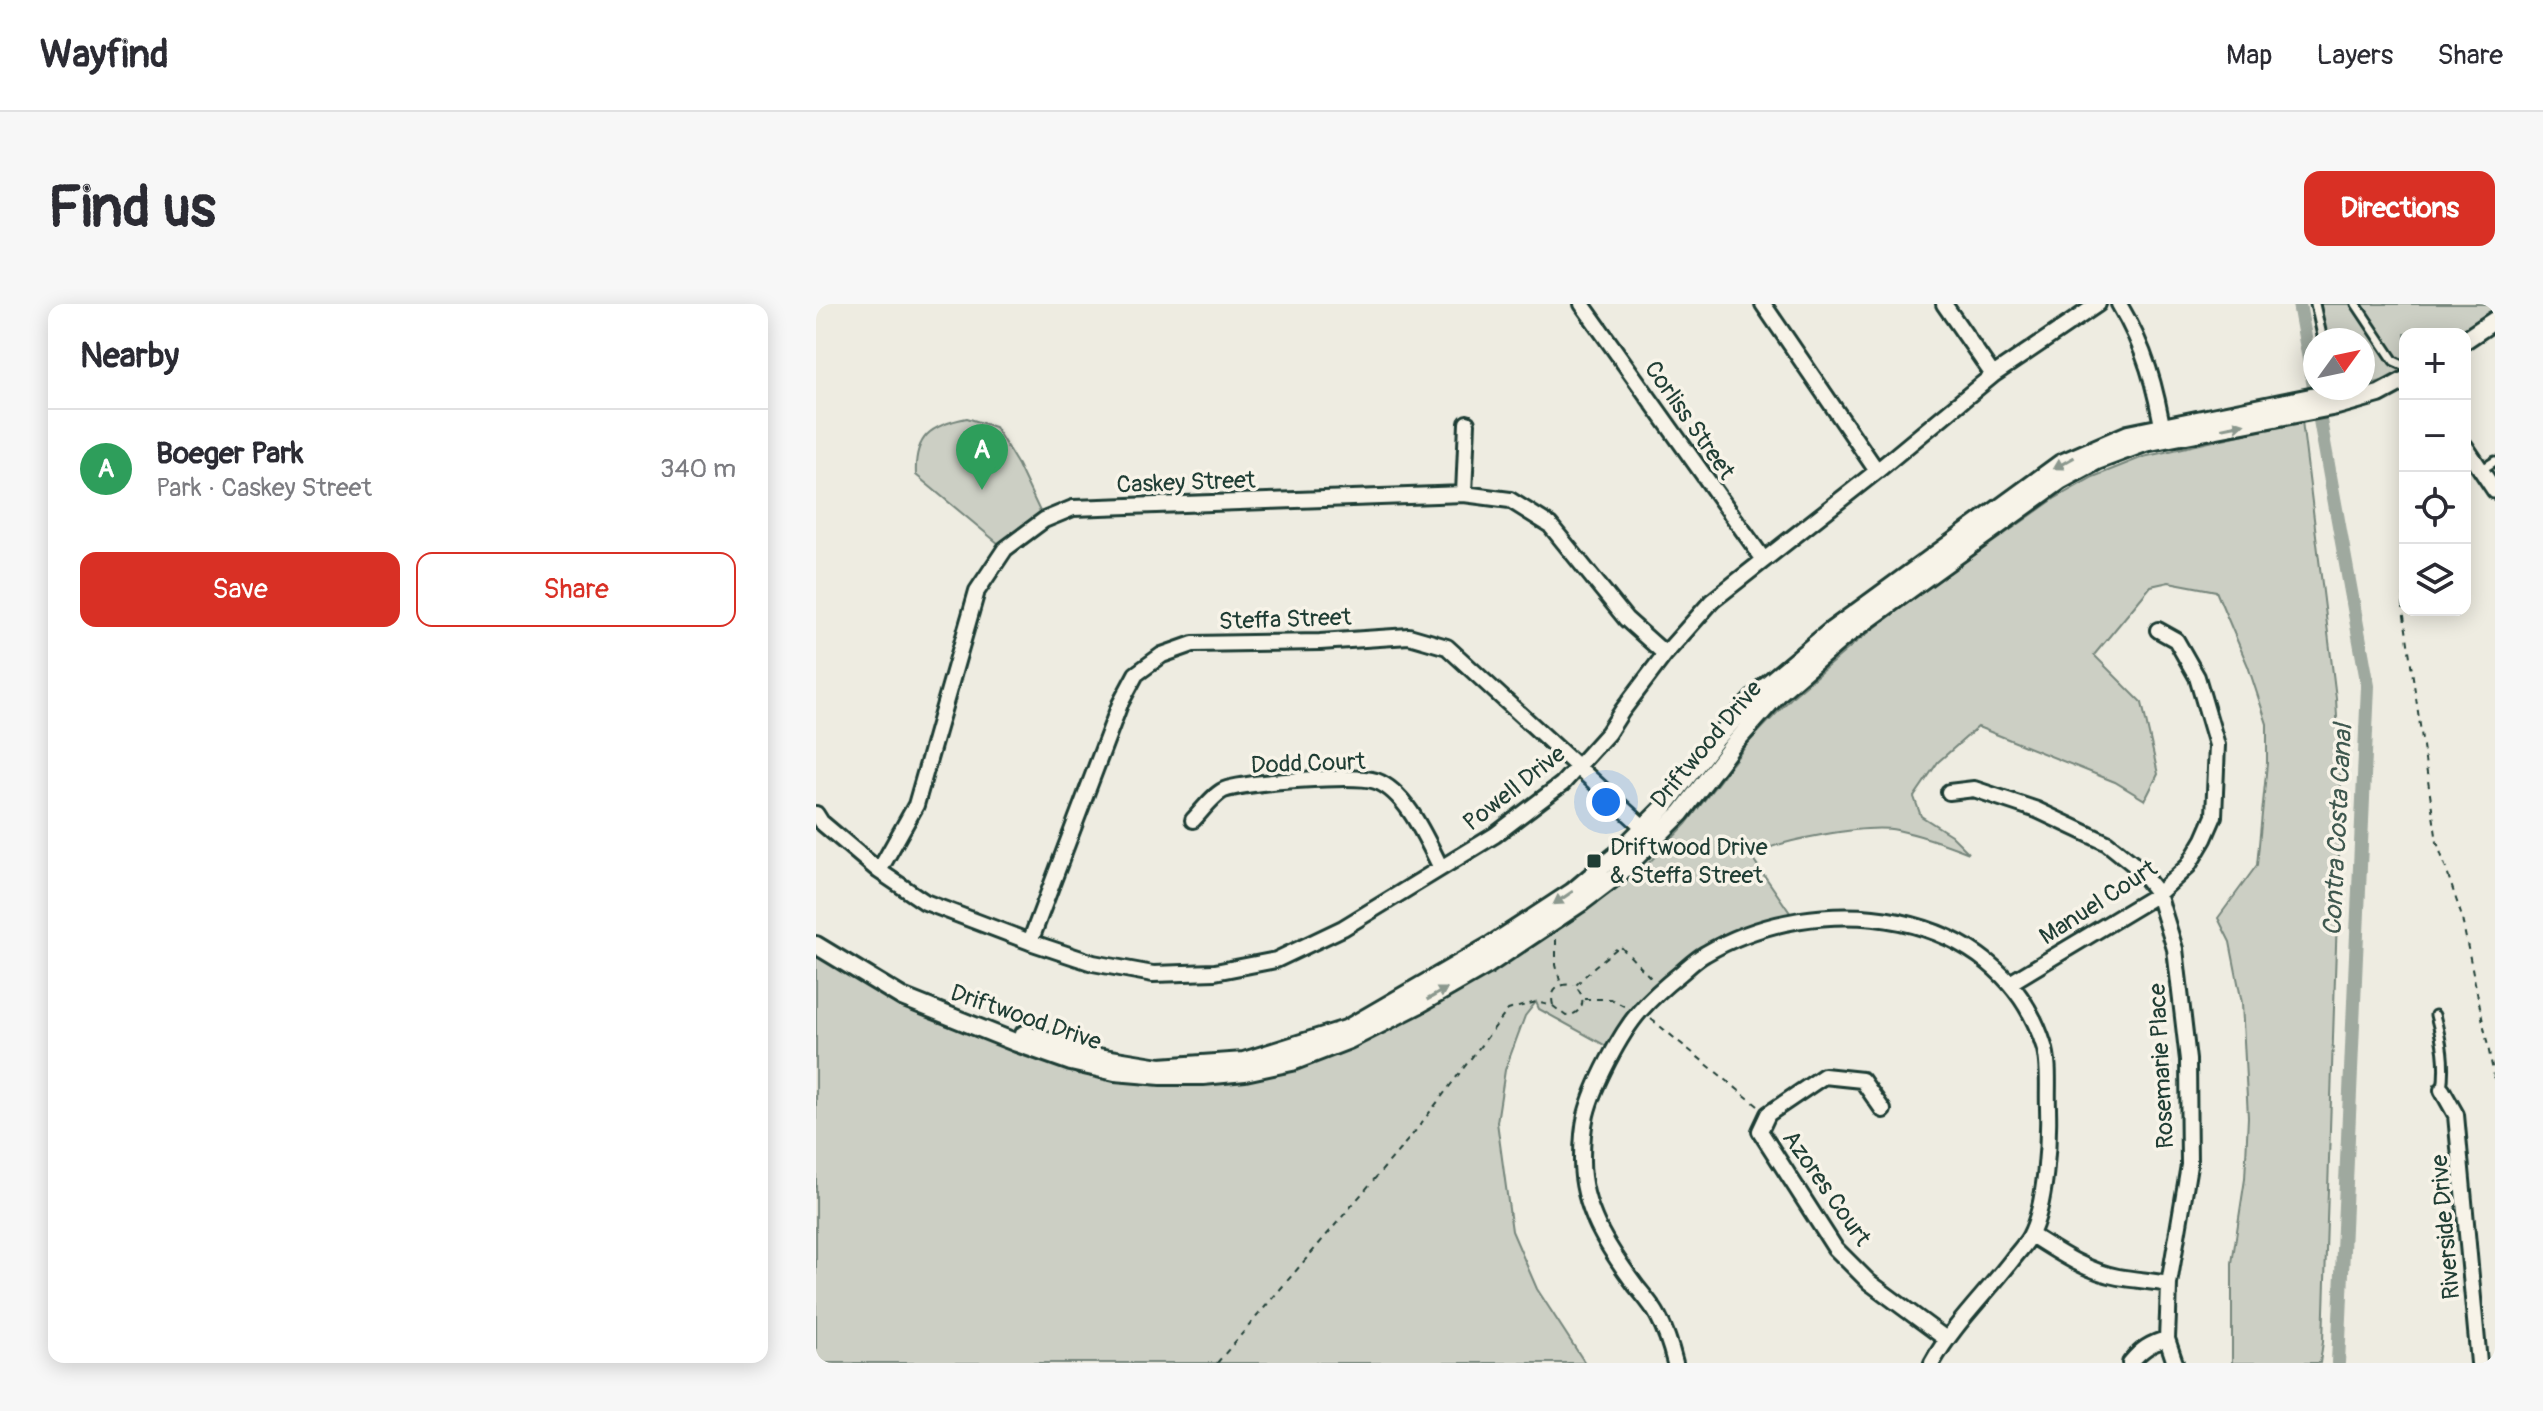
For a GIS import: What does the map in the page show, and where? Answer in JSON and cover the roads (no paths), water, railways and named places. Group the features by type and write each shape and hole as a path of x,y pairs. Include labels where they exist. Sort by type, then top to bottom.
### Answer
{"street":[{"name":"Corliss Street","path":"1582,304 1764,560"},
{"path":"1763,304 1877,471"},
{"path":"1944,304 1993,375"},
{"name":"Powell Drive","path":"816,814 821,822 879,871 925,902 1093,963 1153,974 1215,972 1276,960 1343,928 1495,835 1562,784 1608,733 1665,654 1712,601 1993,375 2098,304"},
{"path":"2119,304 2136,332 2154,381 2164,433"},
{"path":"2471,336 2495,320"},
{"name":"Driftwood Drive","path":"2375,384 2399,379"},
{"name":"Driftwood Drive","path":"2375,394 2399,382"},
{"name":"Driftwood Drive","path":"816,933 903,987 1030,1037 1084,1053 1160,1067 1244,1061 1346,1029 1491,945 1572,892 1616,855 1665,806 1717,738 1765,686 1832,630 2061,463 2128,434 2164,433 2319,400"},
{"path":"1464,494 1467,423"},
{"name":"Driftwood Drive","path":"816,945 902,997 1058,1058 1115,1072 1161,1076 1245,1072 1292,1062 1349,1040 1418,1005 1486,966 1557,919 1619,874 1657,839 1780,692 1844,637 2060,481 2097,461 2164,433"},
{"path":"2471,455 2495,491"},
{"name":"Caskey Street","path":"879,871 916,805 977,591 1005,549 1044,520 1073,508 1464,494 1510,500 1550,525 1626,619 1665,654"},
{"name":"Manuel Court","path":"2010,983 2158,894 2188,866 2214,816 2217,745 2197,677 2176,640 2158,630"},
{"name":"Steffa Street","path":"1030,942 1120,704 1136,674 1162,655 1193,644 1320,642 1409,636 1447,647 1657,839"},
{"name":"Dodd Court","path":"1193,820 1222,791 1270,782 1347,778 1377,782 1399,798 1421,828 1441,868"},
{"path":"1949,792 1974,789 2037,810 2107,843 2137,867 2158,894"},
{"name":"Rosemarie Place","path":"2158,894 2175,949 2188,1060 2189,1165 2169,1284 2167,1339"},
{"path":"1675,1363 1658,1316 1606,1246 1585,1196 1582,1160 1586,1116 1602,1073 1630,1024 1661,990 1704,954 1768,925 1830,916 1906,923 1946,936 1988,960 2010,983 2045,1048 2049,1127 2041,1202 2031,1235 1946,1339 1932,1363"},
{"name":"Azores Court","path":"1883,1110 1862,1080 1824,1076 1768,1114 1760,1131 1835,1248 1869,1282 1946,1339"},
{"name":"Riverside Drive","path":"2442,1090 2456,1115 2479,1363"},
{"path":"2031,1235 2065,1257 2093,1270 2116,1277 2169,1284"},
{"path":"2130,1363 2142,1349 2167,1339 2175,1363"}],"lane":[{"path":"2315,304 2320,328"},
{"path":"2356,304 2394,361 2399,363"},
{"path":"2481,470 2495,461"},
{"path":"2435,1015 2444,1047 2442,1090"}],"waterway":[{"name":"Contra Costa Canal","path":"2299,304 2368,686 2338,1363"}],"place":[{"name":"Boeger Park","path":"982,490"},
{"name":"Driftwood Drive & Steffa Street","path":"1594,861"}]}
